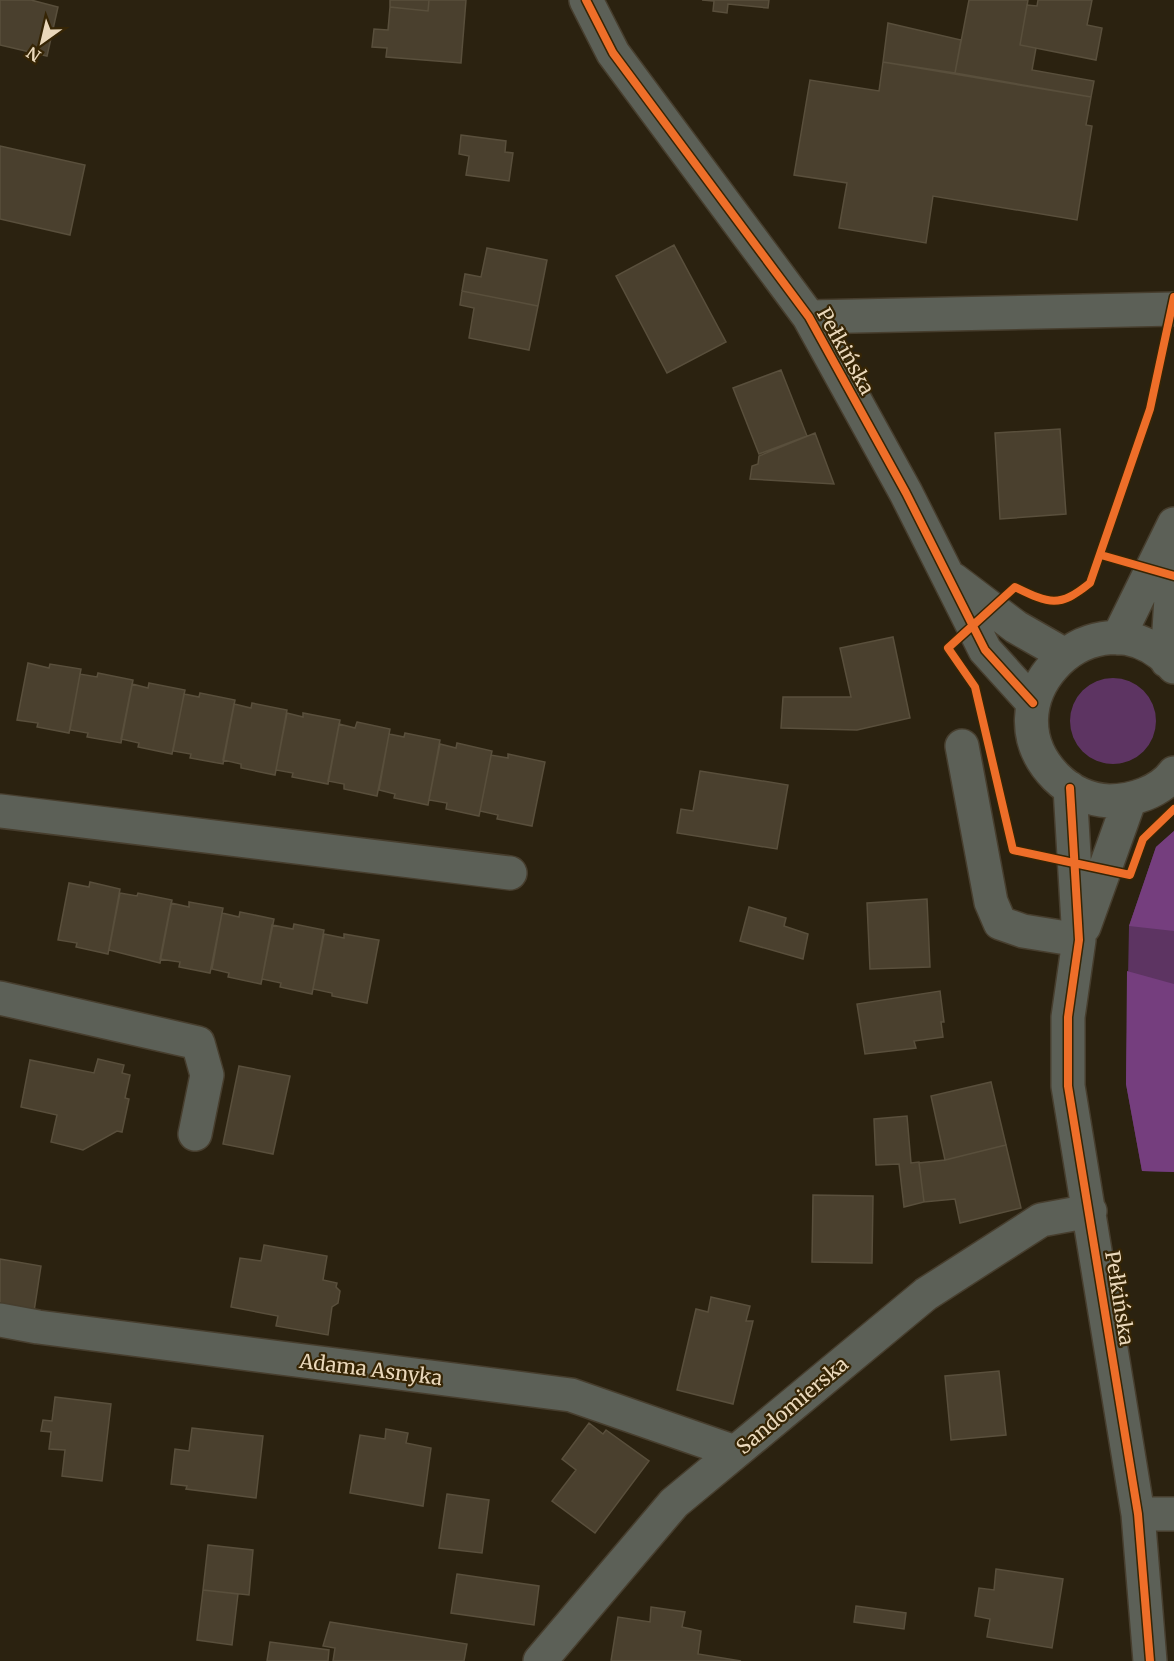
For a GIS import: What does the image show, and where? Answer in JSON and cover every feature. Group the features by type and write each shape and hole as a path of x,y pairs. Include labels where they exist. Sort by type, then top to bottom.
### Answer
{"street":[{"name":"Pełkińska","path":"586,0 613,53 809,317 948,576 985,650 1033,703"},
{"path":"809,317 1174,309"},
{"path":"1118,638 1174,524"},
{"path":"1170,664 1174,551"},
{"name":"Pełkińska","path":"948,576 1016,627 1065,655"},
{"path":"1170,664 1161,654 1141,644 1118,638 1095,641 1073,648 1041,681 1033,703 1031,726 1037,748 1048,769 1070,788 1085,796 1107,801 1130,799 1152,791 1174,773"},
{"path":"962,746 991,902 1000,923 1023,931 1079,940"},
{"name":"Pełkińska","path":"1070,788 1079,940 1068,1017 1068,1086 1138,1514 1150,1661"},
{"name":"Pełkińska","path":"1079,940 1130,799"},
{"path":"0,811 510,873"},
{"path":"0,998 198,1043 207,1075 195,1134"},
{"name":"Sandomierska","path":"540,1661 674,1503 926,1294 1041,1220 1090,1211"},
{"name":"Adama Asnyka","path":"0,1320 38,1327 571,1395 735,1452"},
{"path":"1138,1514 1174,1514"}],"shaded area":[{"path":"1113,678 1137,685 1149,697 1156,721 1149,745 1137,757 1113,764 1089,757 1077,745 1070,721 1077,697 1089,685"},
{"path":"1174,831 1174,1172 1142,1171 1126,1084 1129,926 1156,847"},
{"path":"1174,831 1174,931 1129,926 1156,847"},
{"path":"1127,971 1174,984 1174,1172 1142,1171 1126,1084"}],"building":[{"path":"0,0 31,0 58,7 47,56 0,45"},
{"path":"390,0 429,0 428,11 390,7"},
{"path":"429,0 466,0 461,63 386,57 387,48 372,47 374,29 388,30 390,7 428,11"},
{"path":"702,0 769,0 768,8 728,4 727,13 713,11 714,1"},
{"path":"969,0 1028,0 1020,45 1036,48 1032,70 1094,81 1091,97 955,73"},
{"path":"1038,0 1092,0 1087,25 1102,28 1096,60 1020,45 1027,5 1037,6"},
{"path":"888,23 961,40 955,73 883,62"},
{"path":"883,62 1091,97 1086,125 1092,126 1077,220 933,196 926,243 839,228 847,183 794,175 810,80 879,91"},
{"path":"461,135 506,141 505,152 513,153 509,181 466,175 469,156 459,154"},
{"path":"0,146 85,165 70,235 0,219"},
{"path":"674,245 726,342 667,373 616,276"},
{"path":"487,248 547,260 538,306 462,291 465,274 481,277"},
{"path":"462,291 538,306 529,350 469,338 474,308 460,305"},
{"path":"781,370 807,436 759,454 733,388"},
{"path":"1060,429 1066,514 1000,519 995,433"},
{"path":"815,433 834,484 750,479 752,466 758,464 759,456"},
{"path":"893,637 910,718 857,730 781,728 783,697 851,697 840,648"},
{"path":"28,663 49,668 50,664 81,669 69,733 37,727 38,723 17,720"},
{"path":"98,673 133,680 121,743 87,737 88,733 70,730 80,674 97,677"},
{"path":"149,683 185,690 172,754 138,747 139,743 121,739 132,684 148,688"},
{"path":"200,693 235,700 223,764 190,758 191,754 173,751 184,694 199,697"},
{"path":"252,703 287,710 275,775 241,768 241,764 223,760 234,704 251,708"},
{"path":"287,713 303,717 303,713 340,720 328,784 292,777 293,773 276,770"},
{"path":"357,722 390,729 377,796 344,789 344,784 328,781 339,724 355,728"},
{"path":"405,733 440,740 428,805 394,798 395,794 379,790 389,734 404,737"},
{"path":"457,743 492,751 479,816 446,809 447,803 429,800 440,744 456,748"},
{"path":"508,754 545,762 532,826 497,819 498,815 480,811 491,755 508,758"},
{"path":"700,771 788,785 777,849 677,833 681,809 693,811"},
{"path":"90,882 120,889 108,954 76,947 77,943 58,940 69,883 89,887"},
{"path":"120,893 137,896 138,893 172,900 160,963 109,950"},
{"path":"927,899 930,967 870,969 867,903"},
{"path":"189,902 223,908 210,973 179,967 180,962 160,959 171,903 189,907"},
{"path":"749,907 786,918 784,926 808,934 803,959 740,941"},
{"path":"240,912 274,919 261,984 228,977 229,973 212,969 222,913 239,917"},
{"path":"294,924 324,930 312,994 280,987 281,983 262,979 272,925 293,929"},
{"path":"324,934 344,938 344,934 379,940 367,1003 332,996 332,993 313,989"},
{"path":"940,991 944,1022 941,1022 943,1037 914,1041 916,1048 865,1054 857,1004"},
{"path":"98,1059 124,1065 122,1073 130,1075 125,1098 129,1099 122,1132 117,1131 83,1150 51,1142 57,1115 21,1107 30,1060 94,1073"},
{"path":"239,1066 290,1076 273,1154 223,1144"},
{"path":"991,1082 1006,1145 945,1160 931,1096"},
{"path":"907,1116 911,1163 919,1162 924,1202 904,1207 899,1164 876,1165 874,1119"},
{"path":"1006,1145 1021,1208 960,1223 955,1199 924,1202 919,1163 945,1160"},
{"path":"813,1195 873,1196 872,1263 812,1262"},
{"path":"264,1245 327,1256 323,1280 337,1283 336,1287 340,1291 338,1303 332,1307 328,1335 276,1326 278,1316 231,1307 240,1258 261,1261"},
{"path":"0,1259 41,1266 33,1318 0,1312"},
{"path":"711,1297 750,1306 746,1321 753,1321 733,1404 677,1390 696,1309 708,1312"},
{"path":"999,1371 1006,1435 951,1440 945,1376"},
{"path":"55,1397 111,1404 102,1481 62,1476 65,1450 49,1449 51,1432 41,1431 43,1420 52,1421"},
{"path":"589,1423 603,1434 606,1430 649,1461 595,1533 552,1501 576,1470 562,1459"},
{"path":"192,1428 263,1436 256,1498 186,1489 187,1486 171,1484 175,1449 189,1451"},
{"path":"386,1429 408,1433 406,1443 431,1448 423,1506 350,1493 360,1435 385,1439"},
{"path":"447,1494 489,1500 482,1553 439,1548"},
{"path":"208,1545 253,1550 249,1595 203,1590"},
{"path":"996,1569 1063,1579 1052,1648 987,1637 990,1619 975,1616 979,1588 994,1590"},
{"path":"457,1574 539,1586 534,1625 451,1613"},
{"path":"203,1590 238,1594 232,1645 197,1640"},
{"path":"856,1606 906,1613 904,1629 854,1622"},
{"path":"651,1607 685,1612 682,1627 701,1631 698,1654 741,1661 611,1661 618,1617 650,1622"},
{"path":"330,1622 467,1644 464,1661 333,1661 335,1648 323,1646"},
{"path":"270,1642 329,1650 328,1661 267,1661"}],"cycle path":[{"path":"586,0 613,53 809,317 906,493 985,650 1033,703"},
{"path":"1174,297 1150,409 1090,583 1070,597 1054,601 1037,597 1015,587 948,648 975,687 1013,850 1130,875 1143,839 1174,809"},
{"path":"1101,555 1174,576"},
{"path":"1070,788 1079,940 1068,1017 1068,1086 1138,1514 1150,1661"}]}
